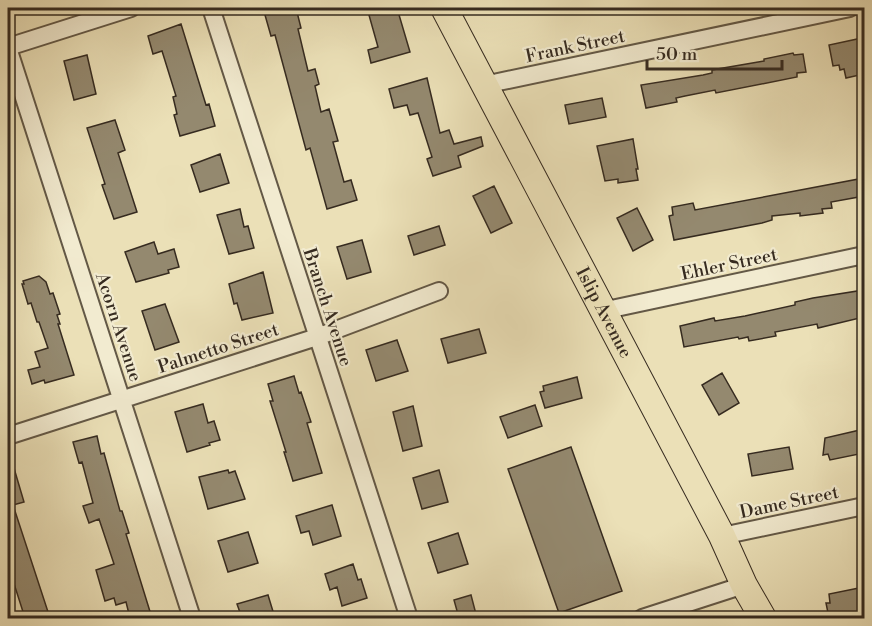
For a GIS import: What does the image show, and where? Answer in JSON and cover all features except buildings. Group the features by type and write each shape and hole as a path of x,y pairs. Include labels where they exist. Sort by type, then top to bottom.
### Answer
{"main road":[{"name":"Islip Avenue","path":"444,8 763,618"}],"street":[{"path":"8,48 131,8"},
{"name":"Branch Avenue","path":"211,8 409,618"},
{"name":"Frank Street","path":"484,85 850,8"},
{"name":"Acorn Avenue","path":"8,48 192,618"},
{"name":"Ehler Street","path":"602,311 864,255"},
{"name":"Palmetto Street","path":"8,436 318,336 438,291"},
{"name":"Dame Street","path":"722,536 864,506"},
{"path":"642,618 744,585"}]}
